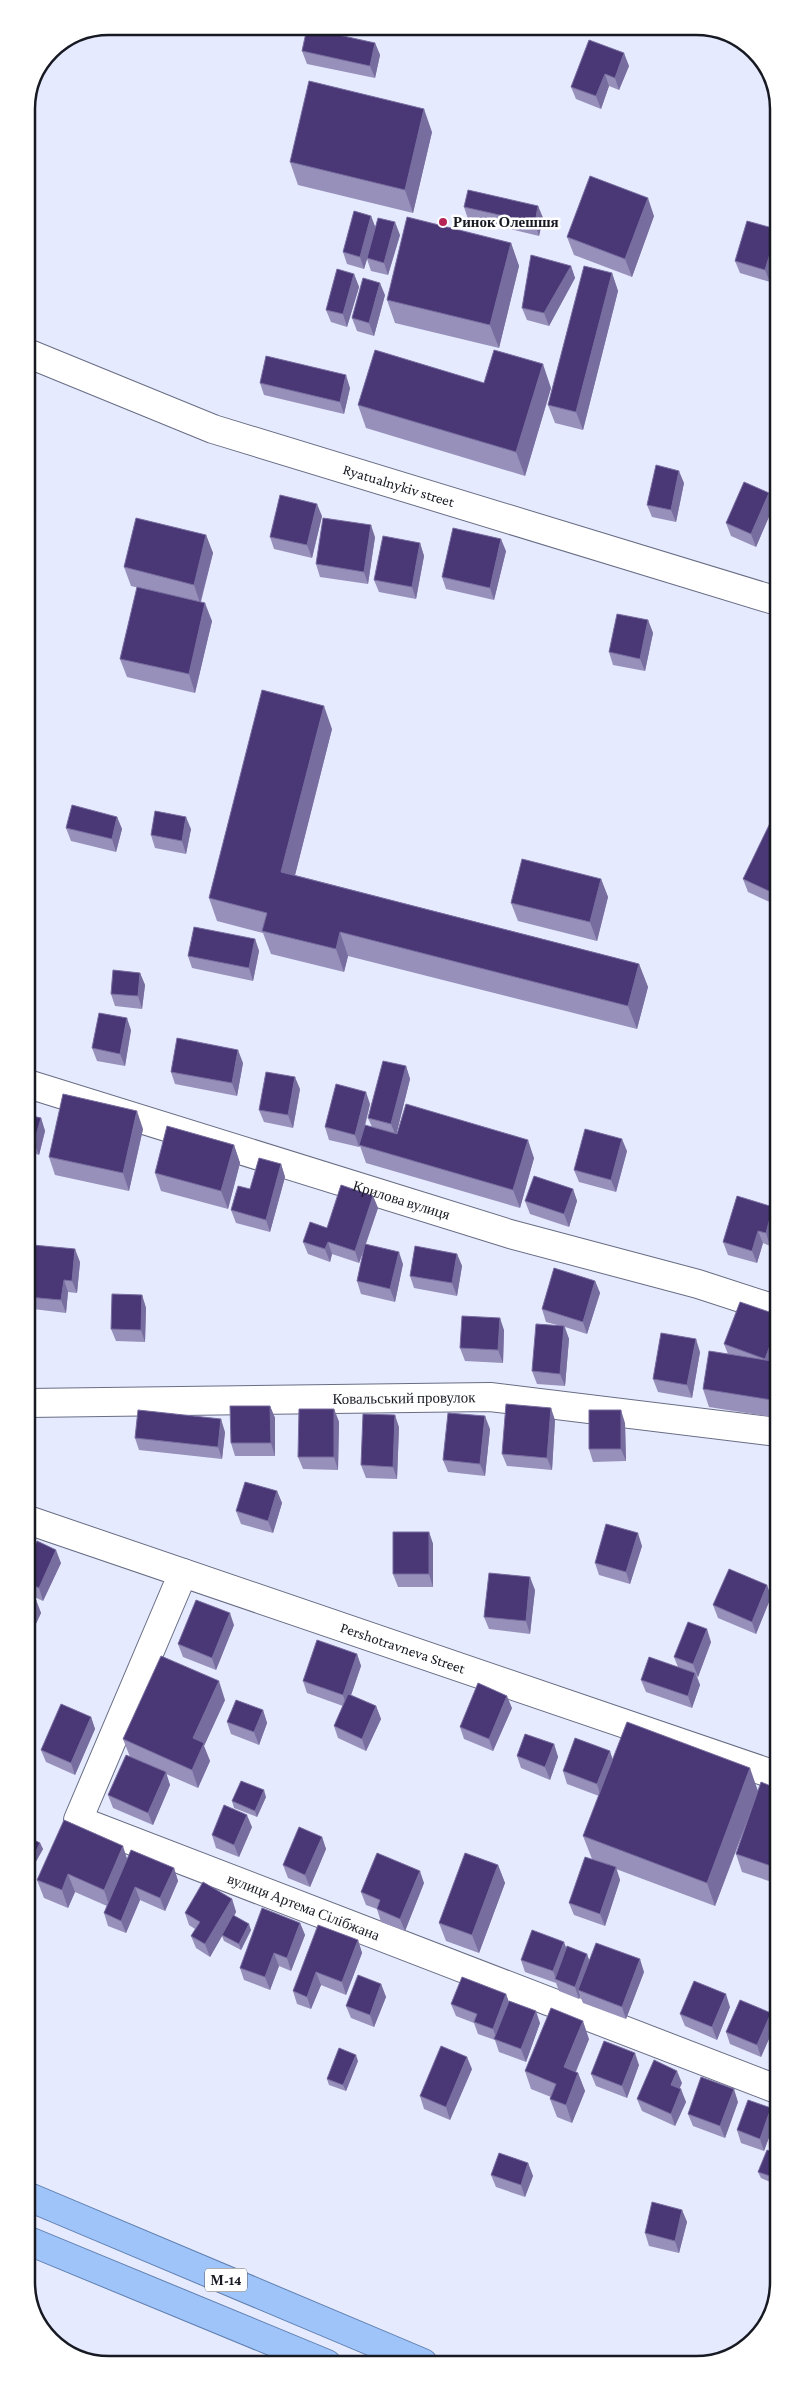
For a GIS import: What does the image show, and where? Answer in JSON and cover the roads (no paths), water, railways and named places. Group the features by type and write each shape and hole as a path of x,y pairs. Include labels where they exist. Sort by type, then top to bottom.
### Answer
{"highway":[{"name":"М-14","path":"35,2200 406,2356"},
{"name":"М-14","path":"35,2243 308,2356"}],"street":[{"name":"Ryatualnykiv street","path":"35,356 213,429 770,599"},
{"name":"Крилова вулиця","path":"35,1086 510,1234 698,1284 770,1307"},
{"name":"Ковальський провулок","path":"35,1403 490,1397 770,1431"},
{"name":"Pershotravneva Street","path":"35,1522 770,1773"},
{"name":"вулиця Артема Сілібжана","path":"183,1573 78,1820 770,2087"}],"place":[{"name":"Ринок Олешшя","path":"443,222"}]}
